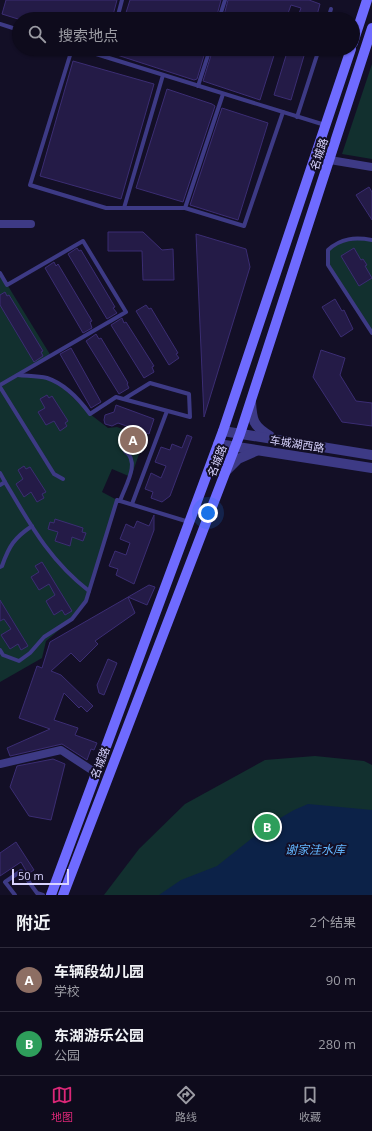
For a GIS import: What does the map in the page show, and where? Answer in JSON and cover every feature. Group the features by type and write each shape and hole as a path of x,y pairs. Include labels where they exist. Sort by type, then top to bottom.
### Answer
{"main road":[{"path":"360,22 367,0"},
{"name":"名城路","path":"63,895 240,434 372,28"},
{"name":"名城路","path":"51,895 223,431 349,56"}],"street":[{"path":"330,160 372,168"},
{"path":"0,224 31,224"},
{"path":"251,402 252,419 259,430 275,439"},
{"name":"车城湖西路","path":"223,431 372,455"},
{"name":"车城湖西路","path":"218,444 372,468"},
{"path":"225,472 238,459 258,450"},
{"path":"0,764 61,750 96,773"}],"lane":[{"path":"119,12 122,0"},
{"path":"221,12 225,0"},
{"path":"330,12 331,8"},
{"path":"0,24 12,28"},
{"path":"70,56 30,185 106,208 185,208 244,226 283,112"},
{"path":"103,56 326,126"},
{"path":"198,86 208,56"},
{"path":"297,117 317,56"},
{"path":"124,208 163,75"},
{"path":"185,208 223,94"},
{"path":"372,240 360,238 337,242 328,250 328,265 372,333"},
{"path":"0,273 7,285 83,241 126,312 0,386 54,474 62,479"},
{"path":"18,375 47,378 62,386 77,398 90,414 116,397 190,417 189,394 150,383 124,399"},
{"path":"132,504 167,411"},
{"path":"120,501 133,464 130,454 126,451"},
{"path":"0,473 32,526 56,561 72,578 89,591"},
{"path":"0,485 5,482"},
{"path":"0,650 3,655 19,661 30,653 44,637 72,619 86,601 117,500 189,522"},
{"path":"0,572 9,546 20,534 32,526"},
{"path":"15,895 5,882 21,871 37,893 43,895"}],"green space":[{"path":"372,64 372,159 342,154"},
{"path":"360,238 372,240 372,333 328,265 328,250 337,242"},
{"path":"0,273 51,356 19,374 47,378 60,385 90,414 108,428 117,427 145,437 131,477 112,469 102,492 117,500 86,601 72,619 46,641 42,658 0,682"},
{"path":"315,756 364,761 372,765 372,895 104,895 139,849 185,804 265,760"}],"water":[{"name":"谢家洼水库","path":"308,804 372,810 372,895 159,895 181,880 217,866 270,824 294,810"}],"building":[{"path":"6,0 117,0 114,12 12,12 12,17 2,14"},
{"path":"130,0 221,0 218,12 126,12"},
{"path":"228,0 309,0 320,4 318,12 300,12 301,8 291,5 288,12 225,12"},
{"path":"120,56 204,56 197,79 194,80"},
{"path":"211,56 274,56 260,100 203,81"},
{"path":"286,56 304,56 291,100 274,95"},
{"path":"73,61 154,84 121,199 40,176"},
{"path":"167,89 215,106 183,202 136,188"},
{"path":"222,108 268,123 238,220 190,205"},
{"path":"369,187 372,192 372,220 356,195"},
{"path":"108,232 143,232 162,250 173,249 174,280 143,280 142,251 108,251"},
{"path":"196,234 246,249 250,267 204,417"},
{"path":"77,248 79,251 81,250 115,307 113,308 117,313 107,319 68,254"},
{"path":"354,248 361,260 363,259 367,265 365,266 372,278 359,286 341,256"},
{"path":"54,262 56,266 58,264 92,321 90,322 92,328 83,333 45,268"},
{"path":"5,292 7,296 9,295 43,351 41,352 43,356 34,362 0,305 0,295"},
{"path":"335,299 342,311 344,310 353,329 341,337 322,307"},
{"path":"146,305 149,309 151,308 178,353 176,354 179,358 169,365 136,311"},
{"path":"122,318 154,366 152,367 154,372 144,378 111,325"},
{"path":"96,334 99,339 101,338 128,383 129,388 119,394 86,341"},
{"path":"71,348 101,402 91,408 60,354"},
{"path":"321,350 345,358 340,375 356,401 372,403 372,426 342,422 313,377"},
{"path":"47,395 49,398 52,396 68,421 65,423 67,426 60,431 54,421 46,425 38,412 45,408 40,399"},
{"path":"116,405 154,419 149,434 118,423 112,426 105,424 105,415 114,412"},
{"path":"187,435 192,437 170,496 162,502 151,498 153,492 145,489 151,473 161,478 166,466 155,462 161,447 170,450 172,444 182,448"},
{"path":"24,466 26,469 30,467 46,492 42,494 44,498 37,502 31,492 24,497 16,484 23,479 18,470"},
{"path":"154,515 154,530 134,584 116,575 118,569 109,566 115,551 126,555 130,543 120,539 126,524 134,528 137,521 149,526"},
{"path":"55,519 83,528 82,532 86,533 83,541 72,537 70,546 55,541 58,532 48,529 50,522 54,523"},
{"path":"42,562 72,611 65,615 62,610 54,615 46,601 55,595 49,584 39,590 31,577 39,572 35,566"},
{"path":"149,585 155,587 147,605 128,597"},
{"path":"128,597 135,613 95,641 98,644 80,662 71,653 51,671 61,675 93,706 87,712 81,706 79,708 64,693 54,720 78,728 75,735 97,743 94,750 91,749 87,760 62,744 10,756 7,748 50,729 19,718 37,666 42,668 50,642"},
{"path":"0,600 28,646 21,650 18,644 10,649 1,635 11,629 4,619 0,621"},
{"path":"108,659 117,663 104,695 99,693 97,685"},
{"path":"53,759 65,764 51,820 29,816 10,787 17,766"},
{"path":"16,842 34,870 28,874 21,862 0,876 0,853"}],"place":[{"name":"车辆段幼儿园","path":"133,440"},
{"name":"东湖游乐公园","path":"267,827"}]}
